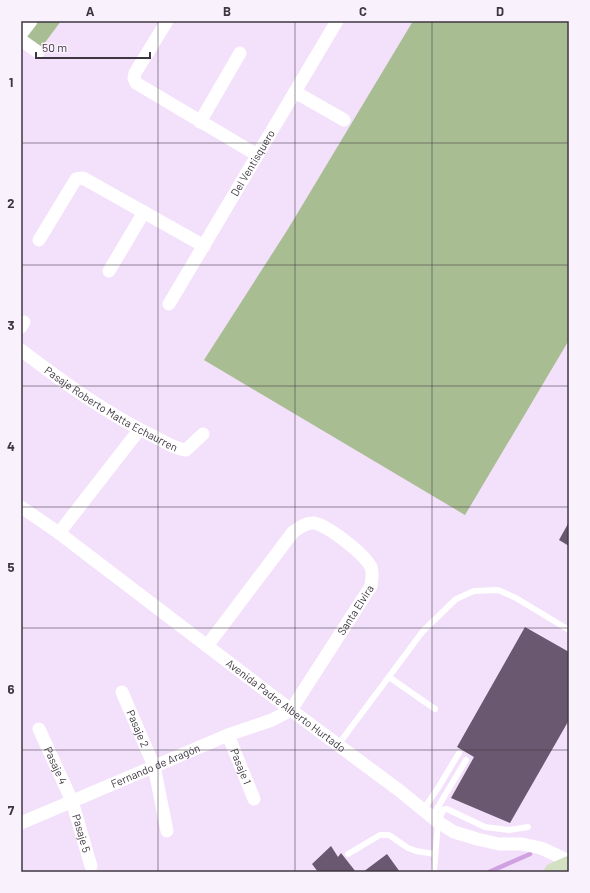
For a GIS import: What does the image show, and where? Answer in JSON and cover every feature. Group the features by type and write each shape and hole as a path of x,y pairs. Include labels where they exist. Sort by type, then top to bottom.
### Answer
{"main road":[{"path":"553,872 569,865"}],"street":[{"path":"21,34 31,21"},
{"path":"167,21 135,73 134,78 136,82 257,155"},
{"name":"Del Ventisquero","path":"169,304 337,21"},
{"path":"21,40 38,52"},
{"path":"200,122 240,53"},
{"path":"295,92 344,120"},
{"path":"39,240 76,179 83,178 204,246"},
{"path":"109,271 144,212"},
{"name":"Pasaje Roberto Matta Echaurren","path":"21,350 66,385 139,430 176,448 186,450 203,434"},
{"path":"59,533 139,430"},
{"name":"Avenida Padre Alberto Hurtado","path":"23,512 59,533 454,832 499,844 522,844 541,848 569,861"},
{"name":"Santa Elvira","path":"207,646 293,532 301,526 312,523 321,524 346,542 364,557 371,568 371,586 291,710"},
{"name":"Pasaje 2","path":"122,692 154,766 167,831"},
{"name":"Fernando de Aragón","path":"21,823 228,735 272,720 291,710"},
{"name":"Pasaje 4","path":"39,729 72,801"},
{"name":"Pasaje 1","path":"228,735 254,799"},
{"name":"Pasaje 5","path":"72,801 91,866"}],"lane":[{"path":"338,744 423,631 456,599 474,591 498,590 516,598 569,630"},
{"path":"389,677 435,709"},
{"path":"434,872 435,854 431,816 438,788 459,753"},
{"path":"431,816 466,760"},
{"path":"431,816 447,809 485,827 509,830 528,828"},
{"path":"348,854 380,835 389,835 408,848 435,854"}],"green space":[{"path":"31,21 61,21 38,52 21,34"},
{"path":"413,21 569,21 569,340 465,515 204,360 288,229"}],"building":[{"path":"569,522 569,546 559,540"},
{"path":"525,627 569,652 569,720 510,823 451,798 474,757 457,747"},
{"path":"331,846 338,857 341,853 356,872 318,872 312,864"},
{"path":"387,854 400,872 363,872"}],"waterway":[{"path":"489,872 530,854"}]}
